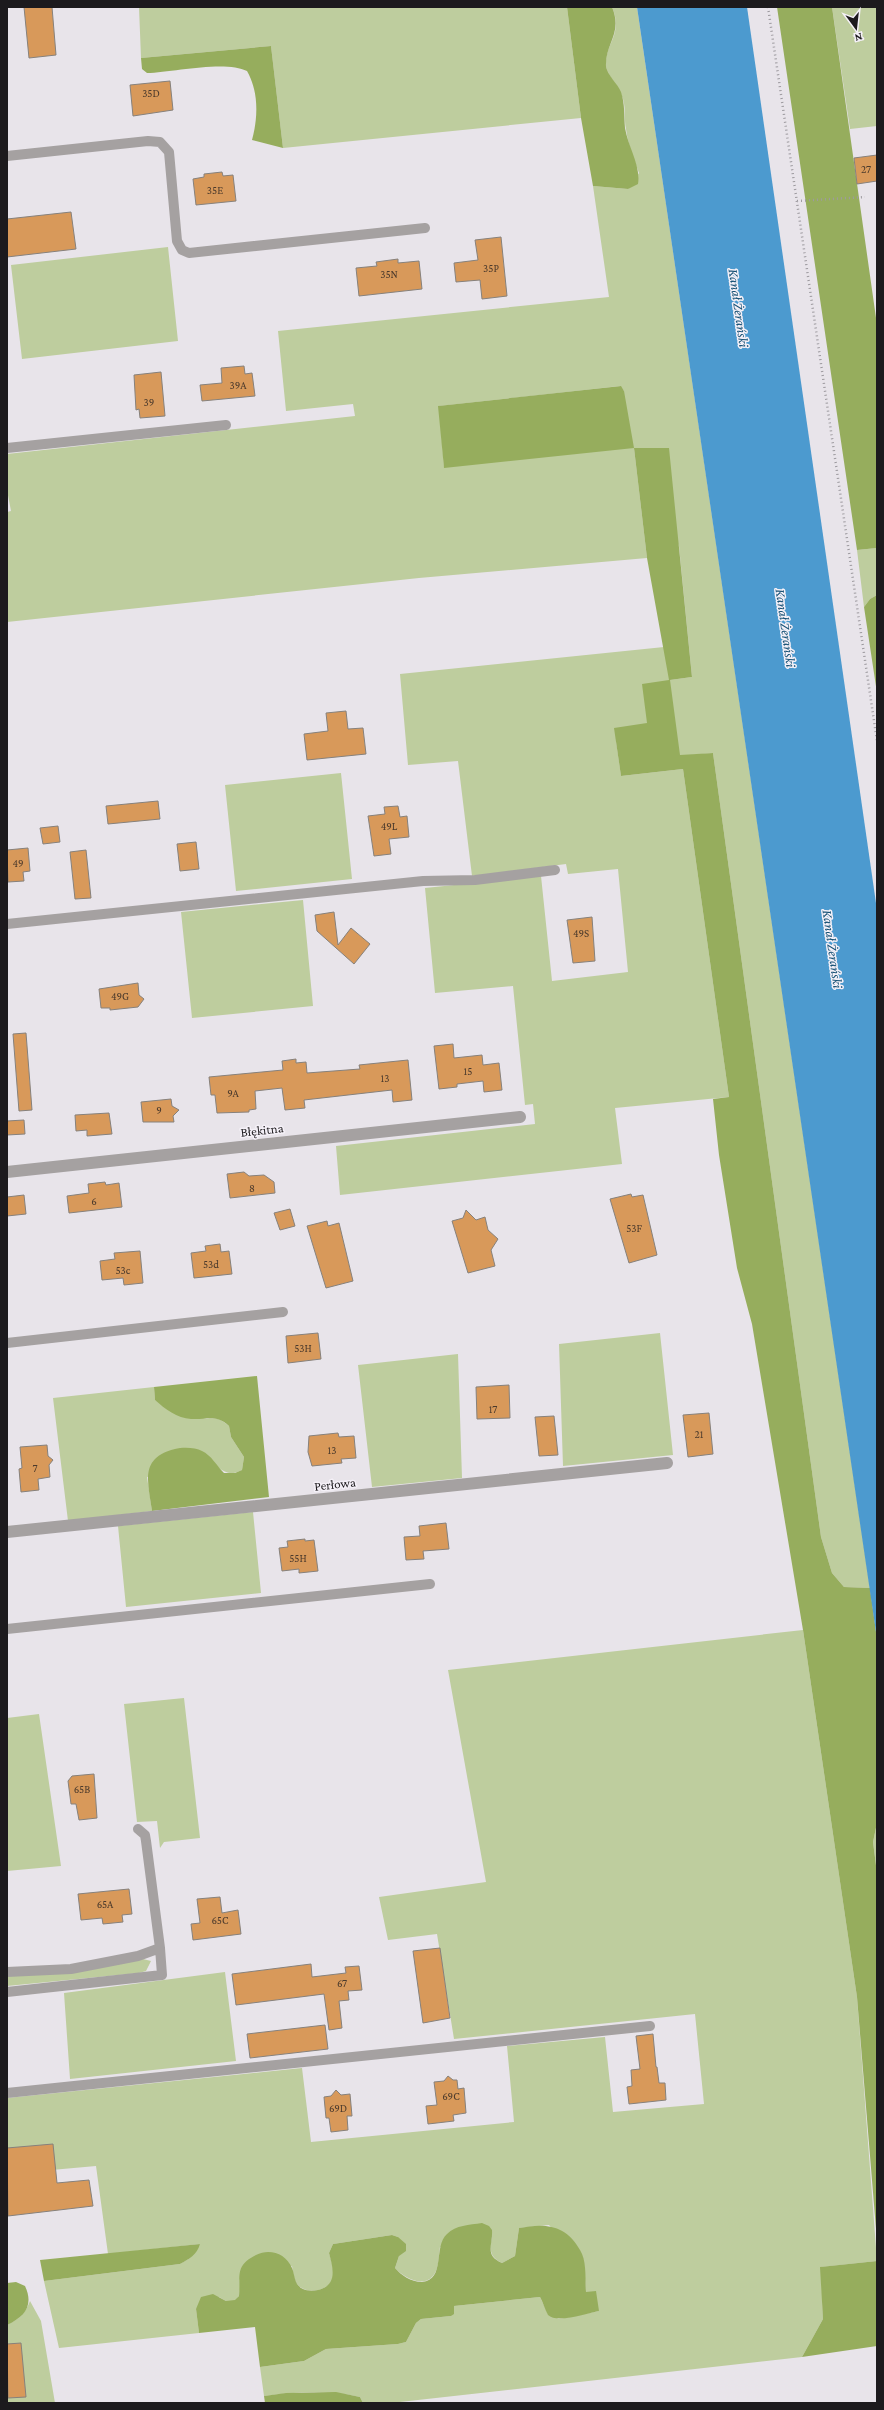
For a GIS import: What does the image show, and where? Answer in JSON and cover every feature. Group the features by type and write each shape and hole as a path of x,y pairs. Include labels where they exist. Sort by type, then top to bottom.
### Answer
{"street":[{"name":"Błękitna","path":"7,1172 520,1117"},
{"name":"Perłowa","path":"7,1532 667,1463"}],"lane":[{"path":"7,156 148,141 160,142 169,152 177,241 182,250 188,253 204,253 425,228"},
{"path":"7,448 226,425"},
{"path":"7,924 423,881 475,880 555,870"},
{"path":"7,1343 282,1312"},
{"path":"7,1629 430,1584"},
{"path":"7,1992 162,1975 160,1948 146,1841 145,1835 138,1829"},
{"path":"7,1972 71,1968 138,1956 160,1948"},
{"path":"7,2093 650,2026"}],"path":[{"path":"768,7 877,741"},
{"path":"797,201 865,197"}],"green space":[{"path":"139,7 567,7 581,118 283,148 271,46 141,58"},
{"path":"567,7 612,7 616,24 606,58 606,66 608,73 621,92 624,106 625,128 638,170 638,184 628,189 593,186 581,118"},
{"path":"612,7 637,7 870,1588 844,1587 832,1573 821,1537 713,753 680,756 648,723 616,741 621,776 683,769 729,1097 615,1108 622,1164 340,1195 336,1146 535,1124 533,1104 525,1105 513,986 435,993 425,888 541,876 552,981 628,972 618,869 568,874 566,864 472,876 458,761 408,765 400,674 664,647 670,680 692,677 679,546 634,448 647,558 419,578 7,622 7,512 11,511 7,490 7,454 355,416 353,404 286,411 278,331 609,297 593,186 628,189 639,173 631,152 625,126 623,99 606,66 606,58 615,32 615,17","holes":["620,386 624,391 444,467 439,406"]},
{"path":"777,7 832,7 877,325 877,548 857,550"},
{"path":"832,7 877,7 877,126 850,129"},
{"path":"271,46 283,148 252,140 256,105 254,88 247,71 238,68 213,67 147,73 142,69 141,58"},
{"path":"168,247 178,341 22,359 11,265"},
{"path":"621,386 624,391 634,448 444,468 438,406"},
{"path":"634,448 669,448 692,677 670,680 680,755 713,753 821,1537 832,1573 844,1587 870,1588 877,1639 877,1823 873,1842 877,1873 877,2241 857,1997 803,1630 752,1324 737,1268 719,1155 713,1099 729,1097 683,769 621,776 614,728 647,723 642,684 669,680 647,558"},
{"path":"877,548 877,595 870,599 864,607 857,550"},
{"path":"877,595 877,693 864,607 870,599"},
{"path":"341,773 352,879 236,891 225,785"},
{"path":"303,900 313,1006 192,1018 181,912"},
{"path":"660,1333 673,1455 563,1466 559,1344"},
{"path":"458,1354 462,1478 372,1487 358,1365"},
{"path":"257,1376 269,1497 152,1511 148,1472 156,1458 164,1453 181,1448 192,1448 199,1450 208,1455 224,1473 235,1473 242,1470 244,1457 231,1437 229,1426 224,1422 211,1418 191,1419 176,1415 155,1400 154,1387"},
{"path":"154,1387 155,1400 194,1417 214,1418 221,1420 229,1426 231,1437 244,1457 242,1470 236,1473 230,1473 218,1467 147,1477 152,1511 68,1521 53,1398"},
{"path":"253,1512 261,1593 126,1607 118,1526"},
{"path":"803,1630 857,1997 877,2261 821,2267 823,2319 802,2357 391,2403 363,2403 360,2397 336,2393 288,2393 264,2396 260,2367 304,2361 326,2349 398,2344 406,2342 416,2323 421,2319 451,2316 454,2306 540,2297 548,2314 559,2319 599,2311 586,2292 584,2265 549,2225 519,2228 515,2256 502,2263 498,2261 491,2253 492,2237 440,2247 438,2266 434,2275 424,2281 411,2279 395,2268 399,2256 398,2237 392,2235 333,2244 329,2253 333,2268 333,2277 331,2282 323,2289 312,2291 301,2288 295,2280 292,2266 240,2290 239,2296 235,2301 226,2301 219,2297 196,2309 199,2333 59,2348 44,2281 180,2264 190,2258 200,2244 108,2254 96,2166 7,2174 7,2098 302,2068 311,2142 514,2122 507,2046 605,2037 613,2112 704,2104 695,2014 454,2039 437,1934 388,1940 379,1897 486,1882 448,1670"},
{"path":"184,1698 200,1838 164,1842 160,1848 157,1821 137,1822 124,1704"},
{"path":"39,1714 61,1866 7,1871 7,1718"},
{"path":"877,1823 877,1873 873,1842"},
{"path":"143,1959 151,1961 146,1971 139,1973 7,1986 7,1976"},
{"path":"225,1972 236,2061 70,2079 64,1993"},
{"path":"482,2223 489,2226 492,2230 491,2253 496,2260 502,2263 515,2256 519,2228 528,2226 554,2227 568,2235 574,2241 582,2254 585,2265 586,2292 596,2291 599,2311 565,2318 552,2317 548,2315 540,2297 454,2306 454,2314 451,2316 421,2319 416,2323 406,2342 398,2344 326,2349 304,2361 260,2367 255,2327 199,2333 196,2309 201,2297 213,2294 226,2301 235,2300 239,2296 239,2277 241,2268 249,2259 261,2253 272,2252 281,2255 286,2259 292,2268 298,2285 303,2289 310,2291 324,2288 331,2280 333,2270 329,2253 333,2244 392,2235 398,2237 406,2244 406,2251 399,2256 395,2268 407,2278 422,2282 429,2280 434,2275 437,2269 443,2239 447,2234 459,2227"},
{"path":"200,2244 195,2254 180,2264 44,2281 40,2260"},
{"path":"877,2261 877,2346 802,2357 823,2319 820,2267"},
{"path":"16,2282 25,2286 29,2299 28,2305 26,2310 19,2318 7,2325 7,2283"},
{"path":"30,2301 41,2321 55,2403 7,2403 7,2325 21,2316"},
{"path":"336,2392 360,2397 363,2403 265,2403 264,2396 286,2393"}],"water":[{"name":"Kanał Żerański","path":"637,7 747,7 877,910 877,1639"}],"building":[{"path":"24,7 52,7 56,55 29,58"},
{"path":"170,81 173,110 133,116 130,85"},
{"path":"877,155 877,181 857,184 854,158"},
{"path":"222,172 223,176 233,175 236,201 196,205 193,179 204,177 204,174"},
{"path":"71,212 76,249 7,257 7,219"},
{"path":"501,237 507,296 482,299 480,280 456,282 454,263 478,260 475,240"},
{"path":"398,259 398,263 419,261 422,289 359,296 356,268 377,266 376,262"},
{"path":"244,366 245,374 252,373 255,396 202,401 200,385 222,383 221,368"},
{"path":"161,372 165,416 140,418 139,409 136,410 134,375"},
{"path":"346,711 348,729 363,728 366,754 307,760 304,734 328,731 326,713"},
{"path":"158,801 160,819 108,824 106,806"},
{"path":"398,806 400,817 407,816 409,837 389,839 391,854 374,856 368,816 385,814 384,807"},
{"path":"58,826 60,842 43,844 40,828"},
{"path":"196,842 199,869 180,871 177,844"},
{"path":"28,848 30,871 23,872 24,881 8,882 7,850"},
{"path":"86,850 91,898 75,899 70,852"},
{"path":"334,912 338,945 351,928 370,944 354,964 317,931 315,915"},
{"path":"592,917 595,961 573,963 567,920"},
{"path":"138,983 139,995 144,999 138,1007 110,1010 110,1008 101,1008 99,989"},
{"path":"26,1033 32,1110 19,1111 13,1034"},
{"path":"453,1044 454,1058 482,1055 483,1065 499,1063 502,1090 484,1092 483,1081 457,1084 457,1087 439,1089 434,1046"},
{"path":"296,1059 296,1063 306,1062 307,1073 360,1069 359,1065 408,1060 412,1100 393,1102 392,1090 304,1100 305,1108 285,1110 282,1088 255,1091 256,1109 249,1110 249,1112 217,1113 215,1095 211,1095 209,1077 283,1070 282,1061"},
{"path":"171,1099 172,1106 179,1110 173,1116 174,1122 143,1122 141,1102"},
{"path":"109,1113 112,1134 87,1136 87,1130 76,1131 75,1115"},
{"path":"24,1120 25,1134 7,1135 7,1121"},
{"path":"244,1172 249,1176 264,1175 274,1182 275,1193 230,1198 227,1174"},
{"path":"105,1182 106,1185 119,1183 122,1207 69,1213 67,1196 89,1193 88,1184"},
{"path":"631,1194 632,1197 643,1195 657,1255 629,1263 610,1199"},
{"path":"24,1195 26,1214 7,1216 7,1197"},
{"path":"290,1209 295,1226 280,1230 274,1213"},
{"path":"466,1210 476,1220 485,1217 488,1230 498,1239 491,1250 495,1266 468,1273 452,1221 463,1218"},
{"path":"327,1221 328,1226 339,1223 353,1281 326,1288 307,1226"},
{"path":"220,1244 221,1252 229,1251 232,1274 194,1278 191,1253 206,1251 205,1246"},
{"path":"140,1251 143,1283 124,1285 123,1278 102,1280 100,1261 115,1259 114,1253"},
{"path":"318,1333 321,1359 288,1363 286,1336"},
{"path":"509,1385 510,1418 477,1419 476,1387"},
{"path":"709,1413 713,1454 688,1457 683,1415"},
{"path":"554,1416 558,1455 539,1456 535,1417"},
{"path":"338,1433 339,1437 354,1436 356,1458 341,1459 342,1463 312,1466 308,1452 309,1436"},
{"path":"47,1445 48,1456 53,1460 49,1465 50,1477 38,1479 39,1490 21,1492 19,1469 22,1468 20,1447"},
{"path":"446,1523 449,1549 423,1551 424,1559 406,1560 404,1537 420,1536 419,1526"},
{"path":"305,1539 305,1541 314,1540 318,1571 299,1573 299,1569 282,1571 279,1548 288,1547 287,1541"},
{"path":"94,1774 97,1818 79,1820 76,1804 71,1804 68,1781 72,1776"},
{"path":"129,1889 132,1914 122,1915 123,1922 103,1924 102,1918 81,1920 78,1894"},
{"path":"220,1897 222,1913 238,1910 241,1934 193,1940 191,1924 200,1923 197,1899"},
{"path":"440,1948 450,2018 423,2023 413,1951"},
{"path":"311,1964 312,1977 346,1973 345,1967 359,1966 362,1990 348,1991 349,2000 339,2001 342,2028 329,2030 324,1994 236,2005 232,1974"},
{"path":"325,2025 328,2049 250,2058 247,2034"},
{"path":"653,2034 659,2083 665,2083 666,2100 629,2104 627,2087 632,2086 631,2070 640,2069 636,2036"},
{"path":"448,2076 453,2080 457,2080 458,2089 464,2088 466,2113 453,2115 454,2121 428,2124 426,2106 437,2105 434,2082 444,2081"},
{"path":"336,2090 341,2095 350,2094 352,2116 347,2116 348,2130 331,2132 329,2118 326,2118 324,2097 331,2096"},
{"path":"53,2144 57,2183 89,2180 93,2206 8,2216 7,2148"},
{"path":"21,2343 26,2397 8,2398 7,2344"}]}
